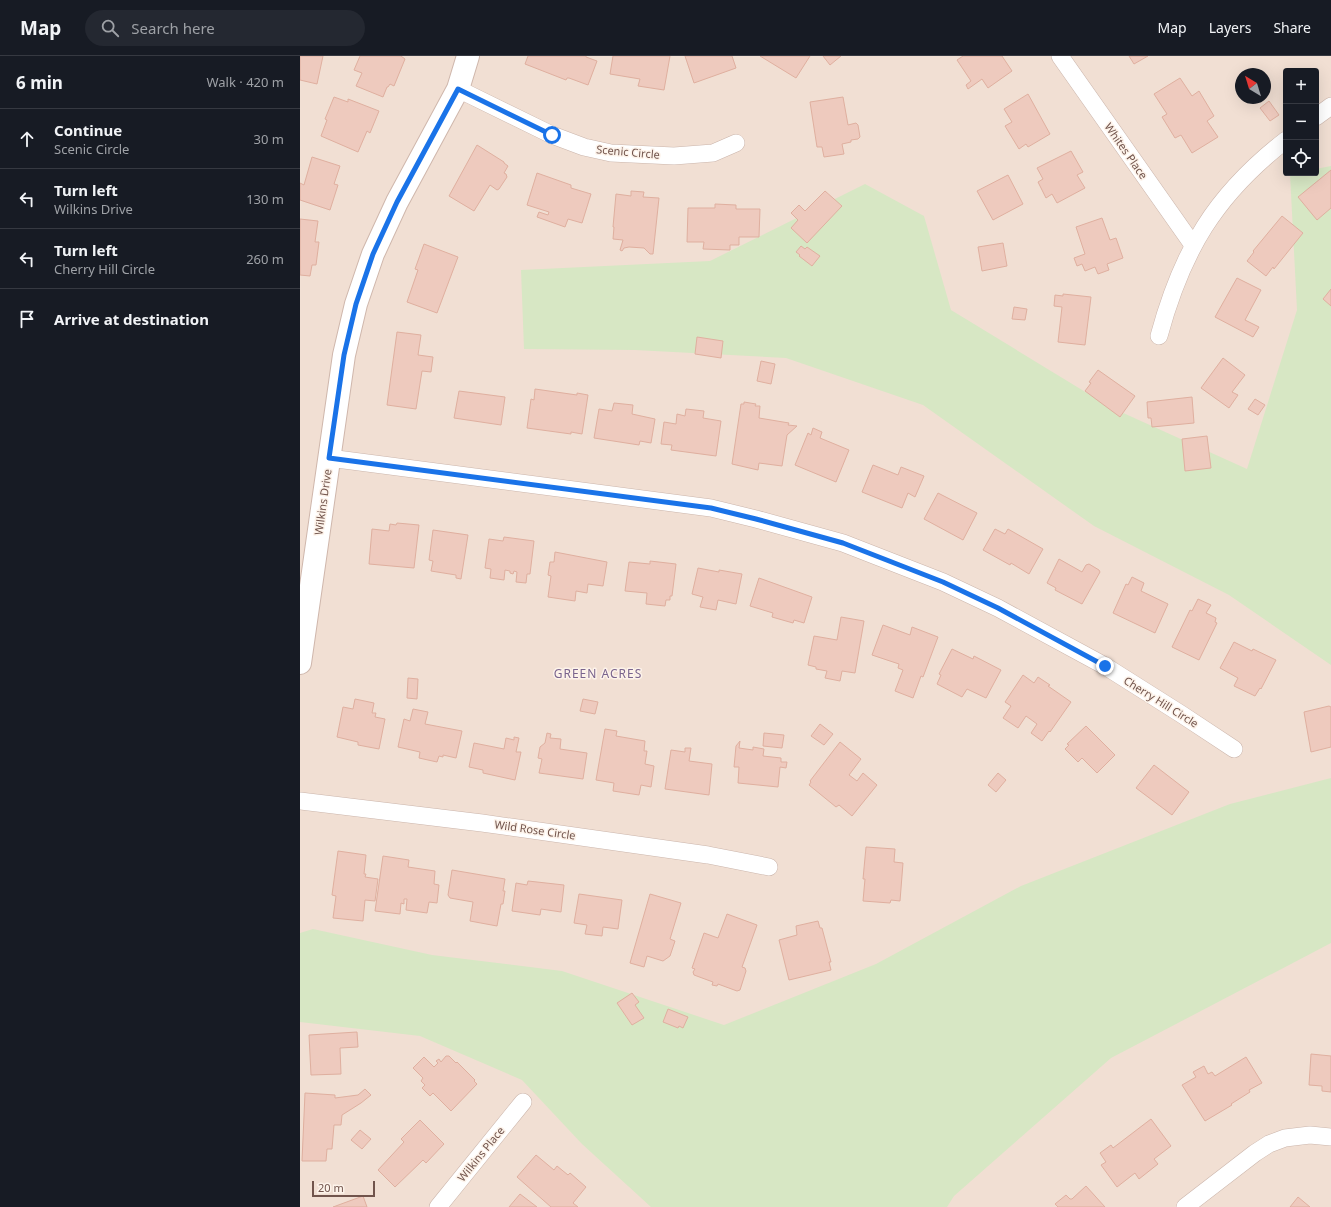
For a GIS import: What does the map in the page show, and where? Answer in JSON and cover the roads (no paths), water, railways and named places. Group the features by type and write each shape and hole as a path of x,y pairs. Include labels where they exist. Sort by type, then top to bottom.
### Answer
{"street":[{"name":"Wilkins Drive","path":"300,663 344,355 356,304 373,254 397,202 458,89 468,56"},
{"name":"Whites Place","path":"1060,56 1193,245"},
{"name":"Scenic Circle","path":"458,89 552,135 584,147 611,153 682,155 713,153 736,143"},
{"path":"1319,115 1331,106"},
{"path":"1159,336 1167,305 1181,269 1193,245 1212,214 1237,184 1265,156 1283,142"},
{"name":"Cherry Hill Circle","path":"329,458 711,508 843,543 943,582 998,608 1105,666 1234,749"},
{"name":"Wild Rose Circle","path":"300,801 521,828 708,855 769,867"},
{"name":"Wilkins Place","path":"438,1207 523,1102"},
{"path":"1185,1207 1269,1144 1285,1138 1310,1135 1331,1138"}],"district":[{"name":"GREEN ACRES","path":"598,674"}]}
